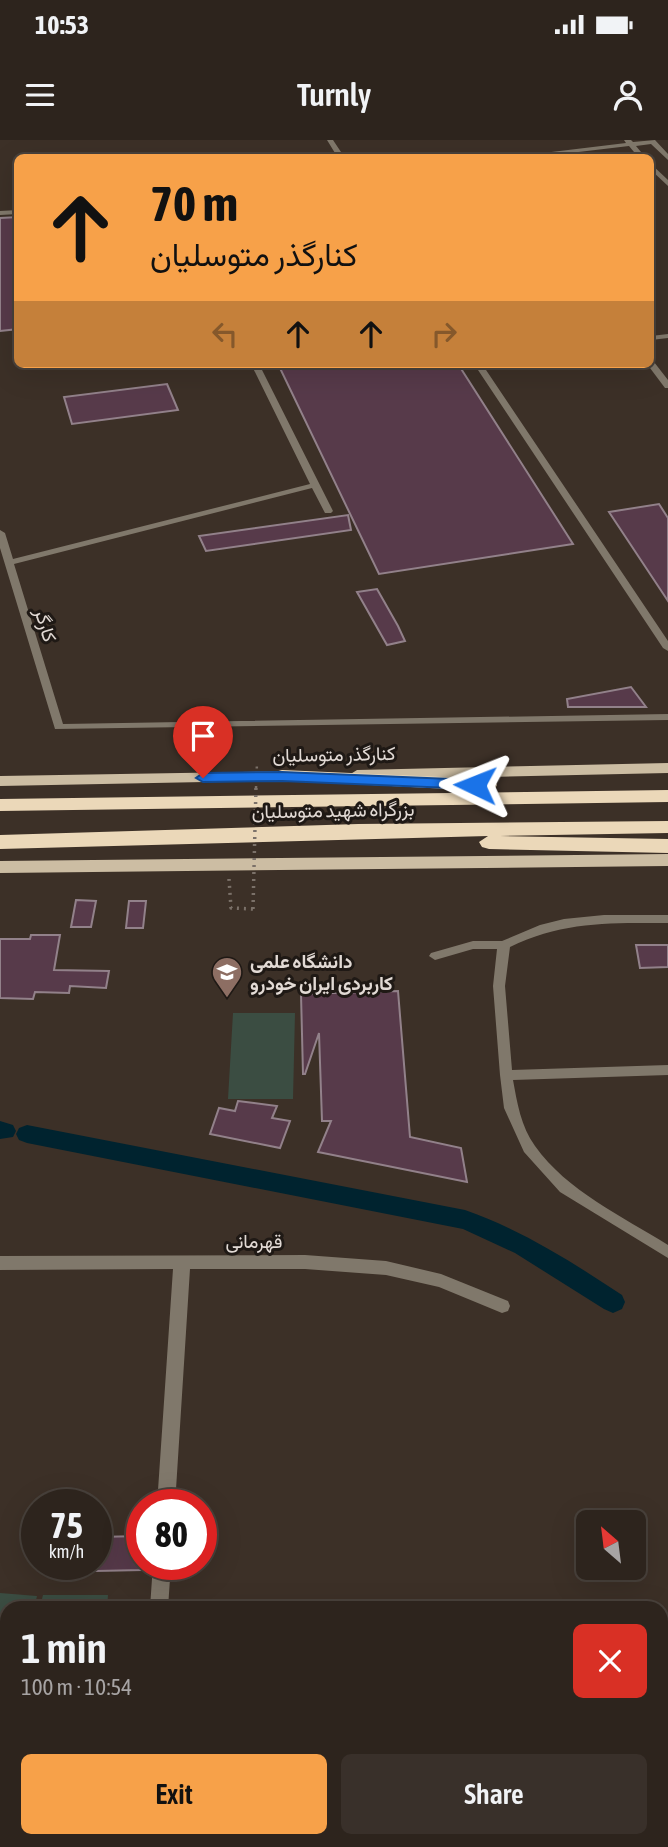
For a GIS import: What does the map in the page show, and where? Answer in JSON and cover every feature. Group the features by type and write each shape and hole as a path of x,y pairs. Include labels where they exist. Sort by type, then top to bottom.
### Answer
{"highway":[{"path":"282,776 668,795"},
{"name":"بزرگراه شهید متوسلیان","path":"0,804 668,795"},
{"name":"بزرگراه شهید متوسلیان","path":"0,842 358,831 668,827"},
{"path":"358,831 495,843 668,846"}],"main road":[{"name":"کنارگذر متوسلیان","path":"0,780 668,768"},
{"path":"0,867 668,860"}],"street":[{"path":"167,1489 181,1262"},
{"name":"قهرمانی","path":"0,1263 305,1262 386,1268 441,1281 502,1306"},
{"path":"159,1601 161,1580"}],"lane":[{"path":"536,154 652,141 668,158"},
{"path":"654,169 668,184"},
{"path":"257,368 328,510"},
{"path":"481,368 668,648"},
{"path":"654,368 668,386"},
{"path":"9,563 315,485"},
{"name":"کارگر","path":"0,533 59,727"},
{"path":"59,727 668,717"},
{"path":"435,956 473,945 503,945 531,930 574,919 668,919"},
{"path":"503,945 499,986 506,1075 511,1108 529,1148 565,1188 668,1252"},
{"path":"506,1075 668,1070"}],"path":[{"path":"227,863 231,908 253,909 257,762"}],"green space":[{"path":"233,1013 295,1013 293,1099 228,1099"},
{"path":"0,1593 37,1596 36,1600 32,1601 0,1601"},
{"path":"43,1595 108,1595 108,1601 42,1599"}],"building":[{"path":"14,217 14,329 0,331 0,218"},
{"path":"280,368 461,368 573,544 379,574"},
{"path":"167,384 178,410 72,424 64,397"},
{"path":"659,504 668,518 668,601 609,512"},
{"path":"348,515 351,530 206,551 199,536"},
{"path":"377,589 405,641 387,645 357,592"},
{"path":"631,687 646,707 568,707 567,699"},
{"path":"76,900 96,901 91,927 71,927"},
{"path":"129,901 146,901 143,928 126,928"},
{"path":"31,935 60,935 54,970 109,971 106,988 70,986 69,993 35,992 33,999 0,998 0,939 30,939"},
{"path":"636,945 668,945 668,967 640,968"},
{"path":"398,991 410,1137 461,1148 467,1182 318,1152 331,1121 322,1121 319,1033 303,1074 301,994"},
{"path":"238,1101 277,1106 272,1118 290,1121 280,1148 210,1134 219,1108 235,1111"},
{"path":"126,1536 126,1570 112,1571 112,1537"}],"waterway":[{"path":"0,1130 5,1131"},
{"path":"27,1134 465,1220 523,1246 613,1302"}],"place":[{"name":"دانشگاه علمی کاربردی ایران خودرو","path":"227,999"}],"route":[{"path":"203,778 282,776 475,785"}]}
